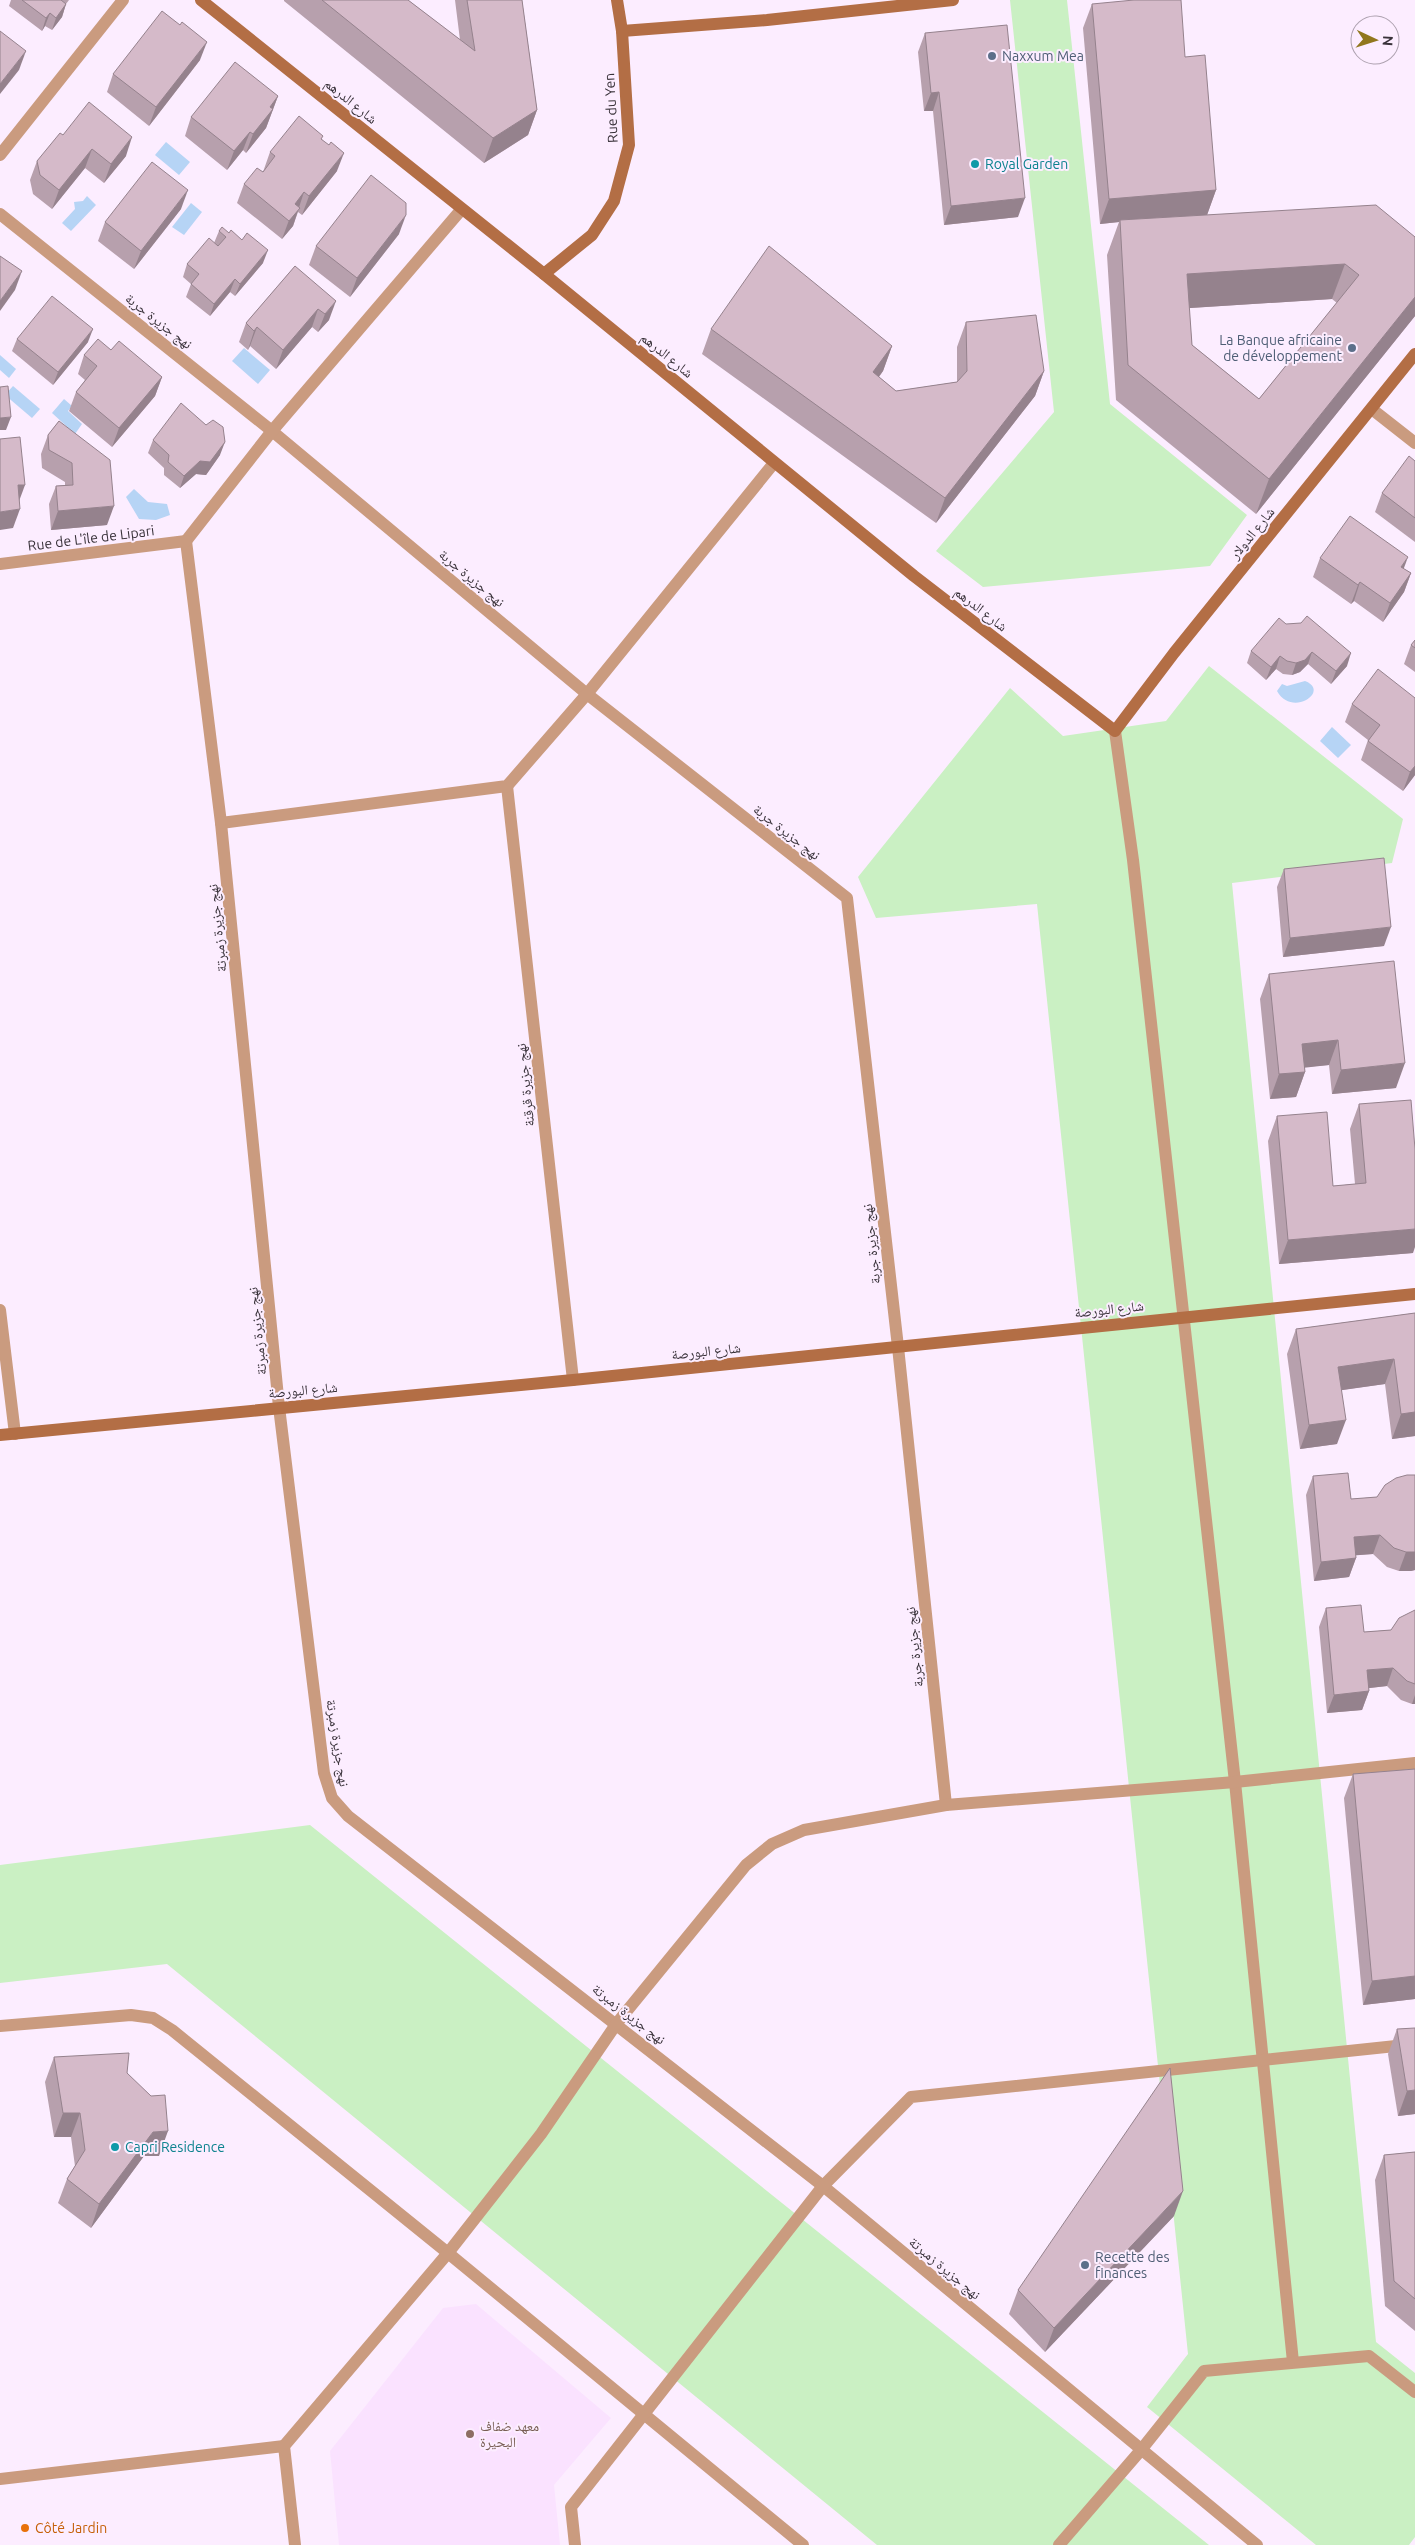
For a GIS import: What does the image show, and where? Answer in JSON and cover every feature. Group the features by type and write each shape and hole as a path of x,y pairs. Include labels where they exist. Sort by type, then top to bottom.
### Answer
{"street":[{"path":"0,155 123,0"},
{"name":"شارع الدرهم","path":"201,0 461,210 544,274 922,582 1114,731"},
{"name":"Rue du Yen","path":"544,274 592,235 614,201 629,145 622,31 616,0"},
{"path":"622,31 767,20 953,0"},
{"path":"186,541 272,431 461,210"},
{"name":"نهج جزيرة جربة","path":"0,214 272,431 587,694 847,898 898,1347 946,1805"},
{"name":"شارع الدولار","path":"1114,731 1174,653 1373,410 1415,354"},
{"path":"1373,410 1415,443"},
{"path":"221,823 507,786 587,694 774,463"},
{"name":"Rue de L'île de Lipari","path":"0,564 186,541"},
{"name":"نهج جزيرة زمبرتة","path":"186,541 221,823 279,1408 324,1773 332,1798 348,1816 617,2023 823,2186 1257,2545"},
{"path":"1114,731 1133,860 1184,1316 1235,1782 1293,2362"},
{"name":"نهج جزيرة قرقنة","path":"507,786 573,1380"},
{"name":"شارع البورصة","path":"0,1435 573,1380 1184,1316 1415,1294"},
{"path":"0,1310 14,1434"},
{"path":"0,2479 284,2446 448,2253 541,2134 617,2023 746,1865 772,1844 804,1830 946,1805 1235,1782 1415,1763"},
{"path":"0,2026 131,2015 153,2018 179,2036 448,2253 803,2545"},
{"path":"575,2545 571,2507 823,2186 911,2096 1415,2044"},
{"path":"1059,2545 1141,2450 1204,2372 1369,2356 1415,2392"},
{"path":"284,2446 294,2545"}],"shaded area":[{"name":"معهد ضفاف البحيرة","path":"476,2304 611,2418 554,2485 560,2545 339,2545 330,2451 443,2308"}],"green space":[{"path":"1010,0 1067,0 1110,404 1247,515 1210,566 983,587 936,551 1054,412"},
{"path":"1209,666 1403,819 1392,863 1232,883 1376,2342 1415,2373 1415,2537 1409,2545 1316,2545 1147,2407 1188,2354 1037,904 876,918 858,877 1010,688 1063,736 1166,721"},
{"path":"310,1825 1209,2545 877,2545 167,1964 0,1983 0,1865"}],"water":[{"path":"166,142 190,162 179,175 155,155"},
{"path":"87,196 96,205 71,231 62,223 75,209 74,202 83,201"},
{"path":"191,203 202,212 184,235 172,227"},
{"path":"244,348 270,370 258,384 232,361"},
{"path":"0,355 16,369 9,378 0,370"},
{"path":"13,386 40,409 32,418 5,395"},
{"path":"64,399 72,406 68,411 82,424 75,434 52,413"},
{"path":"134,489 148,502 167,504 170,515 156,520 139,519 126,497"},
{"path":"1305,681 1312,685 1314,691 1312,696 1306,700 1291,702 1284,699 1277,691 1282,684 1287,686"},
{"path":"1332,727 1351,745 1338,758 1320,741"}],"building":[{"path":"22,0 61,0 66,4 56,18 50,13 46,18"},
{"path":"322,0 408,0 475,51 467,0 522,0 537,110 493,138"},
{"path":"1134,0 1181,0 1185,57 1205,55 1216,190 1109,199 1092,4"},
{"path":"162,11 180,25 182,22 207,42 156,107 113,74"},
{"name":"Royal Garden","path":"1007,25 1025,198 951,206 939,92 931,93 925,33"},
{"path":"0,31 26,51 0,84"},
{"path":"235,62 278,96 270,107 273,109 253,134 250,132 234,151 191,117"},
{"path":"89,102 132,137 111,164 92,149 59,190 40,175 37,161 60,133 63,135"},
{"path":"299,116 323,136 321,139 329,145 331,142 344,153 309,196 304,192 295,204 300,208 289,221 244,184 257,168 263,172 275,156 270,152"},
{"path":"152,162 188,190 141,251 105,222"},
{"path":"371,175 406,203 406,215 357,278 316,246"},
{"name":"La Banque africaine de développement","path":"1376,205 1415,237 1415,297 1269,479 1128,365 1120,220","holes":["1345,264 1359,275 1259,399 1192,345 1187,274"]},
{"path":"222,227 229,233 231,230 242,240 247,233 268,250 240,284 235,279 214,304 191,284 199,274 187,264 209,238 218,246 226,237 219,231"},
{"path":"769,246 892,346 873,372 896,391 957,382 967,371 966,322 1036,315 1044,371 945,498 711,329"},
{"path":"0,256 22,271 0,301"},
{"path":"295,266 336,301 325,314 318,309 283,350 257,327 254,331 246,323"},
{"path":"52,296 93,329 58,372 17,339"},
{"path":"98,339 111,350 119,341 162,377 119,428 76,392 97,366 84,355"},
{"path":"8,386 11,417 0,418 0,387"},
{"path":"181,403 206,425 213,420 223,427 225,442 210,462 200,461 184,476 168,462 169,455 153,440"},
{"path":"59,421 110,460 114,506 58,511 56,486 73,485 72,463 49,450 48,435"},
{"path":"20,437 25,485 18,485 20,509 0,512 0,439"},
{"path":"1409,456 1415,461 1415,518 1382,493"},
{"path":"1350,516 1408,557 1401,567 1411,573 1390,603 1360,582 1358,585 1320,558"},
{"path":"1307,616 1351,653 1336,671 1312,652 1305,660 1296,663 1287,661 1280,656 1271,667 1251,651 1279,618 1286,624 1301,623"},
{"path":"1415,640 1415,648 1411,645"},
{"path":"1378,669 1415,698 1415,766 1410,772 1368,741 1380,725 1352,704"},
{"path":"1384,858 1391,927 1290,938 1284,869"},
{"path":"1394,961 1405,1063 1341,1070 1338,1040 1302,1044 1305,1072 1279,1074 1269,974"},
{"path":"1411,1100 1415,1149 1415,1229 1288,1240 1277,1116 1327,1112 1333,1186 1366,1183 1359,1104"},
{"path":"1415,1313 1415,1412 1401,1414 1394,1359 1338,1367 1346,1420 1309,1425 1296,1329"},
{"path":"1348,1473 1351,1499 1377,1497 1385,1485 1396,1478 1415,1475 1415,1552 1406,1552 1394,1548 1380,1535 1354,1537 1356,1558 1321,1562 1313,1476"},
{"path":"1361,1605 1364,1632 1391,1630 1399,1618 1415,1610 1415,1684 1407,1681 1393,1668 1367,1670 1369,1691 1334,1695 1326,1608"},
{"path":"1415,1769 1415,1976 1372,1981 1353,1774"},
{"path":"1415,2028 1415,2090 1407,2091 1397,2029"},
{"name":"Capri Residence","path":"129,2053 127,2073 151,2096 165,2095 168,2131 153,2132 99,2204 67,2179 85,2150 80,2113 63,2113 54,2057"},
{"name":"Recette des finances","path":"1170,2068 1183,2191 1054,2328 1018,2290"},
{"path":"1415,2152 1415,2299 1394,2281 1384,2155"}],"place":[{"name":"Naxxum Mea","path":"992,56"},
{"name":"Royal Garden","path":"975,164"},
{"name":"La Banque africaine de développement","path":"1352,348"},
{"name":"Capri Residence","path":"115,2147"},
{"name":"Recette des finances","path":"1085,2265"},
{"name":"معهد ضفاف البحيرة","path":"470,2434"},
{"name":"Côté Jardin","path":"25,2528"}]}
